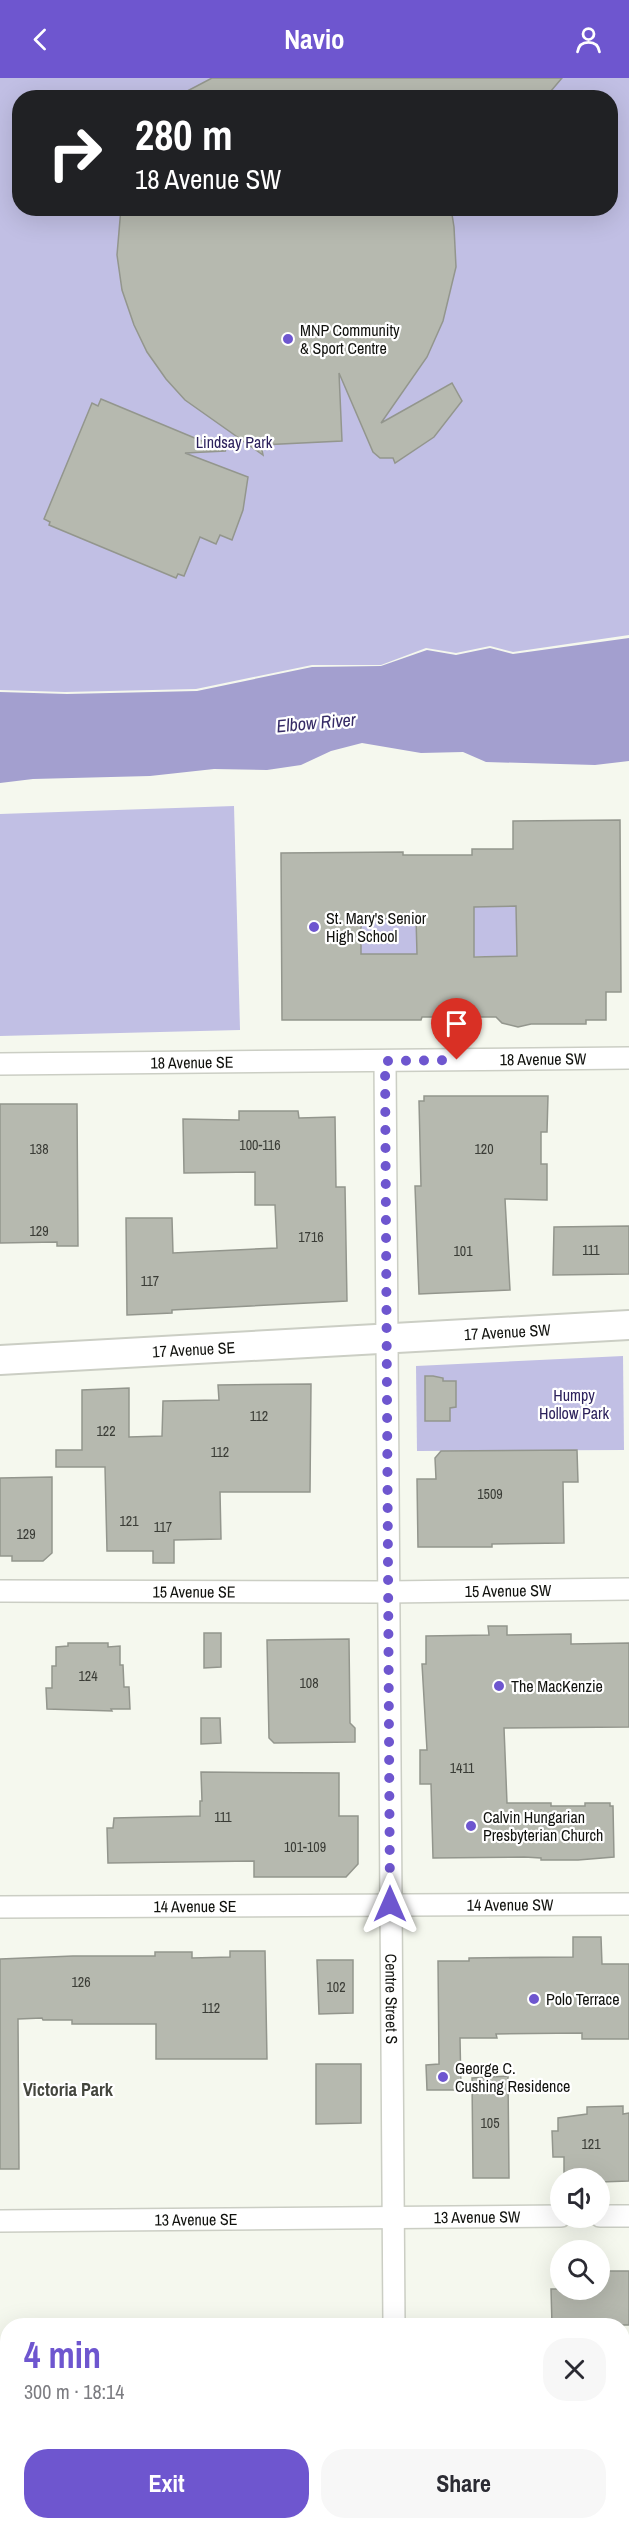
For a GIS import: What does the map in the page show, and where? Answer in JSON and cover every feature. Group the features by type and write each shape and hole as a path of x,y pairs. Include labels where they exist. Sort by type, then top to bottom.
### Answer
{"main road":[{"name":"17 Avenue SW","path":"386,1338 629,1325"},
{"name":"17 Avenue SE","path":"0,1360 386,1338"}],"street":[{"name":"18 Avenue SW","path":"385,1061 629,1058"},
{"name":"18 Avenue SE","path":"0,1064 385,1061"},
{"name":"Centre Street S","path":"385,1061 387,1592 394,2318"},
{"name":"15 Avenue SW","path":"387,1592 629,1589"},
{"name":"15 Avenue SE","path":"0,1591 387,1592"},
{"name":"14 Avenue SW","path":"390,1904 629,1904"},
{"name":"14 Avenue SE","path":"0,1907 390,1904"},
{"name":"13 Avenue SW","path":"394,2217 550,2216"},
{"path":"610,2216 629,2216"},
{"name":"13 Avenue SE","path":"0,2221 394,2217"}],"green space":[{"name":"Lindsay Park","path":"0,78 629,78 629,635 513,652 490,646 456,653 426,648 381,665 312,665 196,689 65,692 0,690"},
{"path":"234,806 240,1030 0,1036 0,814"},
{"path":"516,906 517,956 474,956 474,907"},
{"path":"416,918 417,954 361,954 361,919"},
{"name":"Humpy Hollow Park","path":"623,1356 624,1450 417,1451 416,1366"}],"water":[{"name":"Elbow River","path":"629,638 629,761 595,765 486,762 463,752 421,753 362,743 331,751 301,765 267,770 214,769 150,776 33,779 0,783 0,692 67,694 197,691 312,667 381,666 427,650 456,655 490,648 513,654"}],"building":[{"path":"212,78 562,78 552,90 189,90"},
{"name":"MNP Community & Sport Centre","path":"120,216 452,216 456,267 443,321 427,357 381,423 452,383 462,401 434,437 395,463 393,458 380,458 373,452 339,373 342,441 261,445 263,455 185,400 166,379 147,352 134,325 122,290 117,255"},
{"path":"101,399 226,451 185,453 248,477 243,510 232,540 220,535 216,544 200,537 184,576 178,574 176,578 49,525 50,522 44,519 92,403 98,406"},
{"path":"620,820 621,992 606,992 606,1020 586,1020 586,1024 531,1024 518,1027 502,1023 496,1017 422,1017 421,1020 282,1020 281,853 403,852 403,855 472,855 472,849 513,849 513,821","holes":["516,906 517,956 474,957 474,907","416,918 417,954 361,954 361,919"]},
{"path":"424,1096 548,1096 547,1132 541,1132 541,1164 547,1164 547,1200 505,1199 510,1290 419,1294 415,1186 421,1186 419,1101 424,1101"},
{"path":"0,1104 77,1104 78,1246 57,1246 57,1242 0,1243"},
{"path":"239,1111 298,1111 299,1118 335,1117 336,1187 345,1187 347,1301 172,1310 172,1313 127,1315 126,1218 172,1218 173,1253 277,1248 275,1205 255,1205 255,1172 184,1173 183,1119 239,1120"},
{"path":"629,1226 629,1274 553,1275 554,1227"},
{"path":"425,1376 443,1378 443,1381 456,1381 456,1407 450,1408 450,1421 425,1421"},
{"path":"311,1384 310,1492 220,1492 221,1539 174,1540 174,1563 153,1563 153,1551 107,1551 105,1467 56,1467 56,1450 82,1450 82,1390 129,1388 129,1437 162,1436 163,1401 219,1400 218,1385"},
{"path":"577,1450 578,1482 563,1482 564,1543 492,1544 492,1547 418,1547 417,1479 436,1479 435,1458 441,1451"},
{"path":"52,1477 52,1553 43,1561 12,1561 12,1556 0,1556 0,1478"},
{"path":"488,1626 507,1626 507,1635 571,1634 571,1644 629,1643 629,1727 504,1728 507,1803 585,1806 585,1803 610,1803 610,1806 613,1806 614,1857 578,1860 541,1860 541,1858 524,1857 433,1858 431,1784 420,1784 420,1750 427,1750 422,1664 426,1664 426,1636 489,1635"},
{"path":"204,1633 221,1633 221,1667 204,1668"},
{"path":"349,1639 350,1723 355,1728 355,1742 274,1743 269,1738 267,1640"},
{"path":"68,1643 108,1643 108,1647 120,1646 120,1665 123,1665 124,1687 129,1687 130,1709 111,1709 112,1711 47,1709 46,1688 52,1688 52,1666 56,1666 56,1647 68,1646"},
{"path":"201,1718 220,1718 221,1743 201,1744"},
{"path":"201,1772 339,1773 339,1816 358,1816 358,1864 346,1877 254,1877 254,1861 108,1863 107,1828 113,1828 114,1818 200,1816"},
{"name":"Polo Terrace","path":"573,1937 601,1937 602,1964 629,1964 629,2039 582,2039 582,2033 496,2034 497,2038 460,2038 461,2090 427,2090 426,2065 439,2064 438,1961 469,1961 469,1958 573,1957"},
{"path":"230,1951 265,1951 267,2059 156,2059 156,2024 72,2024 72,2020 18,2019 19,2169 0,2169 0,1959 155,1956 155,1952 192,1952 192,1958 230,1957"},
{"path":"317,1960 353,1960 353,2013 319,2014"},
{"path":"316,2064 361,2064 361,2123 316,2124"},
{"path":"508,2076 509,2178 473,2178 472,2078"},
{"path":"623,2106 623,2114 629,2113 629,2181 610,2182 610,2168 564,2168 564,2157 553,2157 552,2131 558,2131 558,2118 587,2114 587,2107"},
{"path":"610,2271 629,2271 629,2318 552,2318 551,2300 610,2300"}],"place":[{"name":"MNP Community & Sport Centre","path":"288,339"},
{"name":"St. Mary's Senior High School","path":"314,927"},
{"name":"The MacKenzie","path":"499,1686"},
{"name":"Calvin Hungarian Presbyterian Church","path":"471,1826"},
{"name":"Polo Terrace","path":"534,1999"},
{"name":"George C. Cushing Residence","path":"443,2077"}],"district":[{"name":"Victoria Park","path":"68,2090"}],"route":[{"path":"390,1904 385,1061 457,1060"}]}
